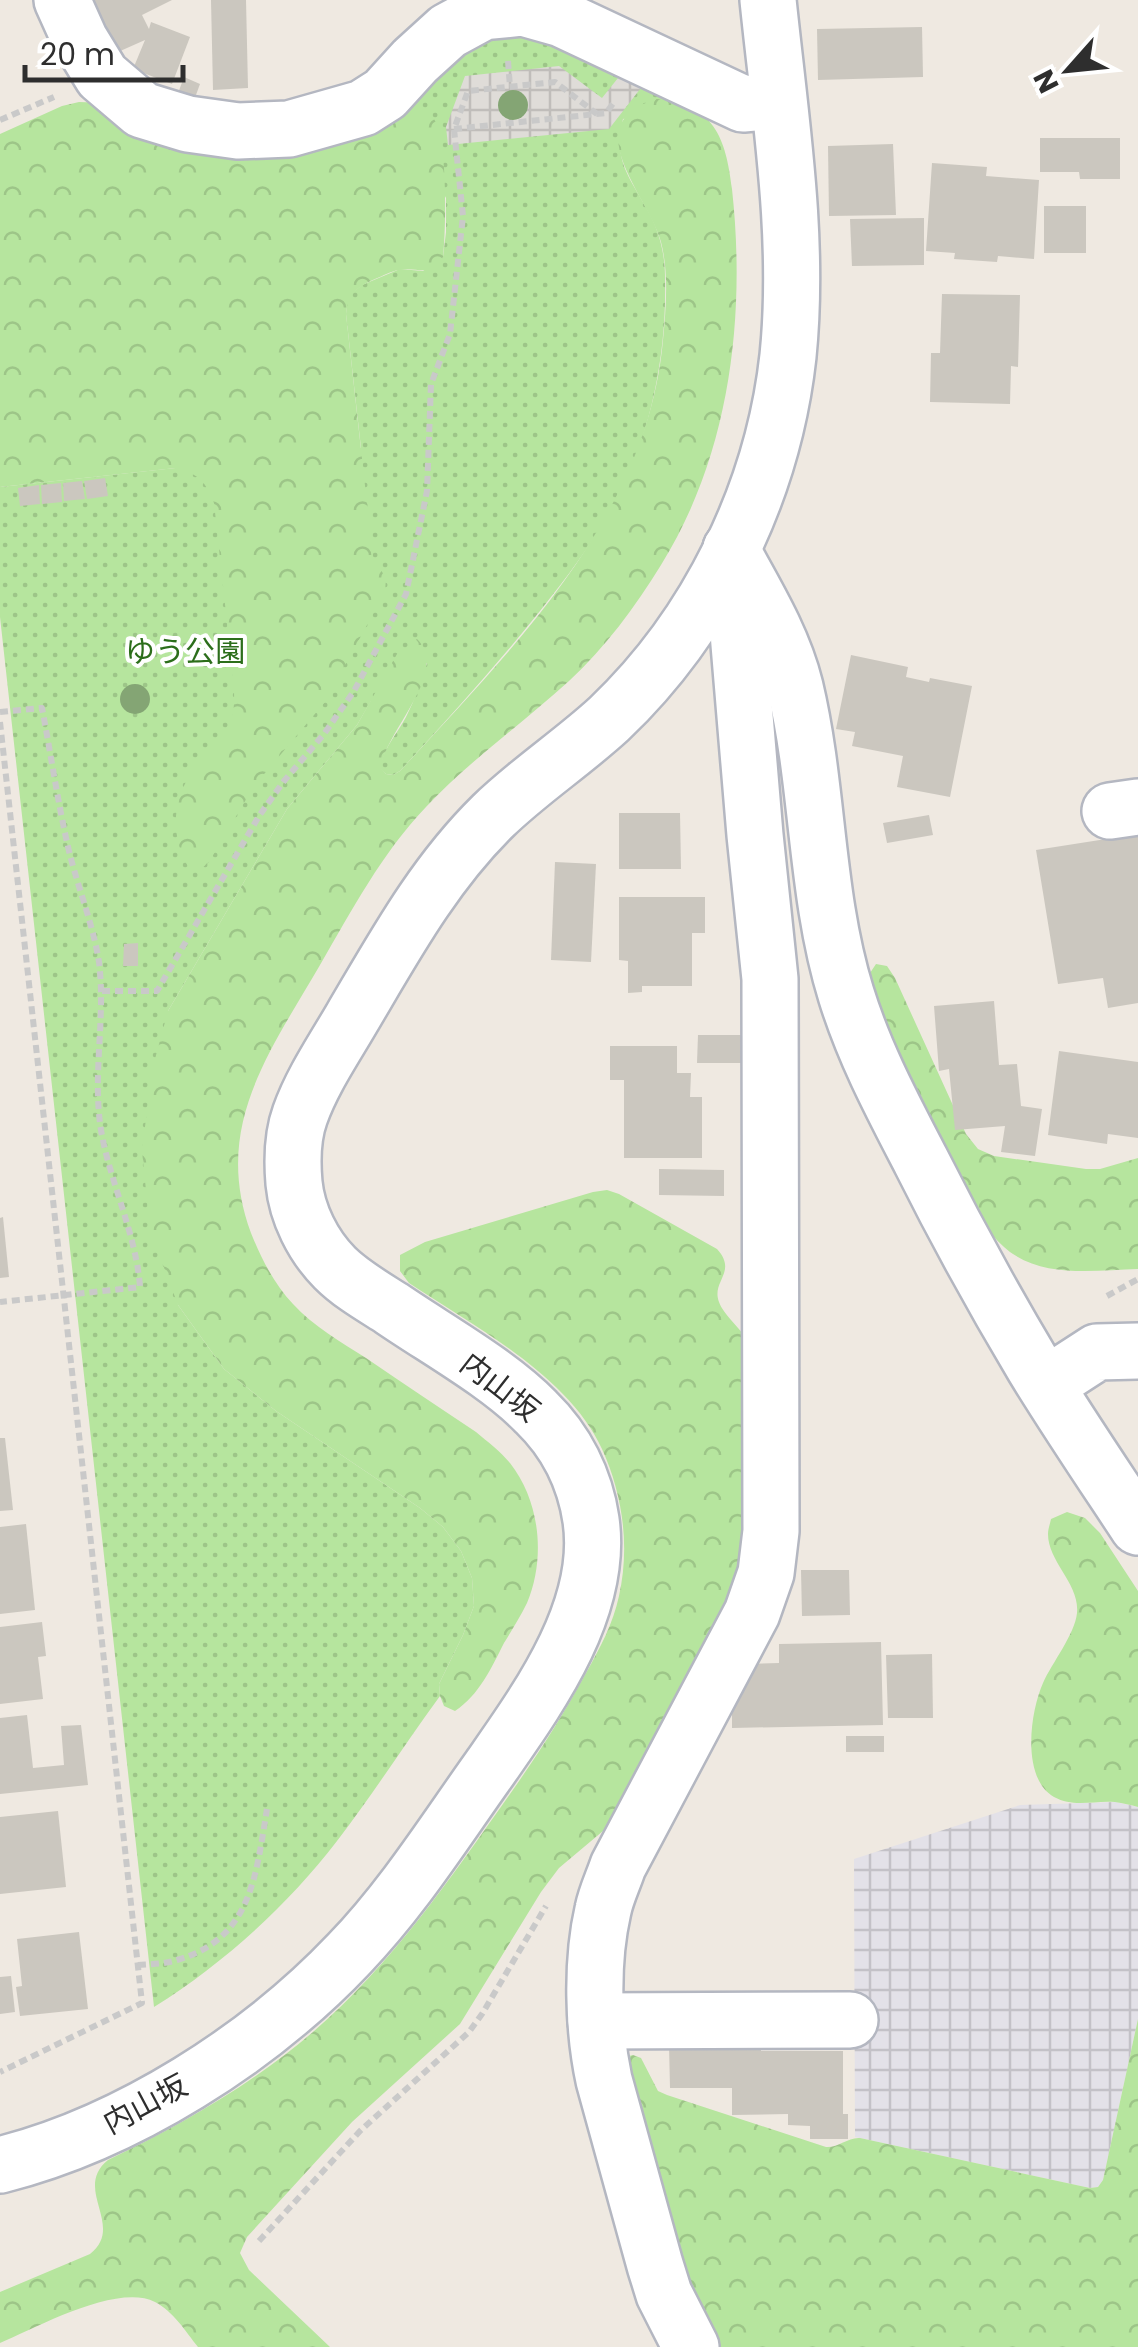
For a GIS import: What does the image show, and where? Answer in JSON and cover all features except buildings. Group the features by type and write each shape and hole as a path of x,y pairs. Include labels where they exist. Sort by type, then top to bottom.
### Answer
{"street":[{"path":"62,0 102,76 142,110 188,124 238,132 290,129 363,108 385,94 448,31 483,12 523,8 562,19 743,104 778,101"},
{"name":"内山坂","path":"0,2165 90,2134 161,2099 229,2057 292,2008 350,1954 401,1893 529,1712 578,1623 588,1592 592,1526 573,1462 556,1434 508,1387 333,1266 310,1234 296,1197 292,1158 298,1118 315,1082 410,918 436,881 496,814 608,719 646,680 710,590 760,482 777,420 788,357 791,293 790,213 768,0"},
{"path":"731,549 776,635 794,684 827,915 846,996 863,1042 992,1294 1138,1526"},
{"path":"691,2347 654,2265 604,2080 596,2021 597,1955 603,1910 627,1849 752,1614 766,1573 771,1531 770,979 731,549"},
{"path":"1046,1385 1096,1352 1138,1351"},
{"path":"596,2021 850,2020"}],"path":[{"path":"509,72 510,87"},
{"path":"102,991 157,991 265,807 354,691 406,594 428,491 431,384 450,334 463,216 454,129 468,91 555,82 596,114"},
{"path":"454,129 606,114 623,90"},
{"path":"0,712 42,708 67,842 92,927 102,991 100,1126 140,1286 0,1302"},
{"path":"0,722 142,2003 0,2072"},
{"path":"138,1965 197,1954 235,1923 248,1902 255,1878 267,1809"},
{"path":"259,2241 360,2130 469,2032 550,1899"}],"shaded area":[{"path":"559,66 602,98 622,73 644,84 609,129 448,145 446,127 465,76"},
{"path":"1116,1802 1138,1807 1138,2019 1103,2180 1098,2187 855,2137 854,1859 1020,1805"}],"green space":[{"name":"ゆう公園","path":"520,32 553,41 690,105 623,119 620,134 625,168 655,226 665,268 660,359 642,440 612,507 573,567 489,672 393,775 380,769 381,762 409,710 427,663 371,701 357,725 287,809 168,1011 178,1305 224,1369 276,1411 443,1527 461,1551 472,1578 474,1606 439,1684 440,1696 337,1841 253,1932 154,2007 0,617 0,487 361,448 347,302 362,285 400,269 423,271 443,257 446,232 446,198 400,113 462,51 490,35"},
{"path":"657,99 692,108 714,127 726,154 732,189 737,286 734,335 728,383 703,477 661,565 607,641 569,681 443,790 382,863 282,1029 252,1092 242,1125 238,1159 241,1195 259,1252 286,1296 328,1333 476,1432 510,1463 528,1495 537,1530 533,1586 484,1681 455,1711 444,1706 439,1684 474,1606 472,1578 461,1551 443,1527 420,1508 276,1411 224,1369 178,1305 150,1230 142,1151 152,1070 168,1011 287,809 357,725 397,654 417,639 425,653 426,669 385,754 381,769 393,775 529,627 603,521 631,465 652,404 663,340 664,254 618,142 621,125 633,110"},
{"path":"79,102 400,113 422,108 434,119 442,146 443,257 428,270 396,271 363,285 351,296 346,314 373,558 386,578 385,592 325,702 254,786 209,862 200,870 189,868 179,846 179,799 189,777 227,727 234,700 214,503 208,489 196,476 176,468 0,487 0,134"},
{"path":"876,964 887,966 895,978 966,1134 978,1149 994,1156 1086,1169 1138,1158 1138,1269 1074,1271 1042,1267 1013,1254 990,1233 888,1031 872,987 870,973"},
{"path":"607,1190 717,1249 725,1264 718,1288 719,1302 748,1341 746,1569 621,1812 559,1868 460,2024 352,2122 247,2237 240,2253 249,2270 330,2347 198,2347 168,2311 139,2298 120,2298 77,2309 0,2343 0,2292 90,2254 100,2243 102,2220 95,2183 98,2171 108,2160 240,2087 313,2032 369,1978 442,1889 521,1779 596,1654 616,1606 624,1559 620,1503 602,1449 587,1422 543,1376 490,1335 409,1283 400,1271 400,1255 425,1242"},
{"path":"1067,1512 1085,1518 1100,1533 1138,1591 1138,1807 1115,1802 1069,1802 1054,1797 1044,1788 1033,1760 1032,1727 1038,1695 1077,1613 1074,1592 1053,1554 1048,1534 1051,1519"},
{"path":"1138,2019 1138,2347 714,2347 695,2313 625,2057 641,2058 658,2091 826,2147 860,2138 1090,2188 1098,2187 1103,2180"}]}
